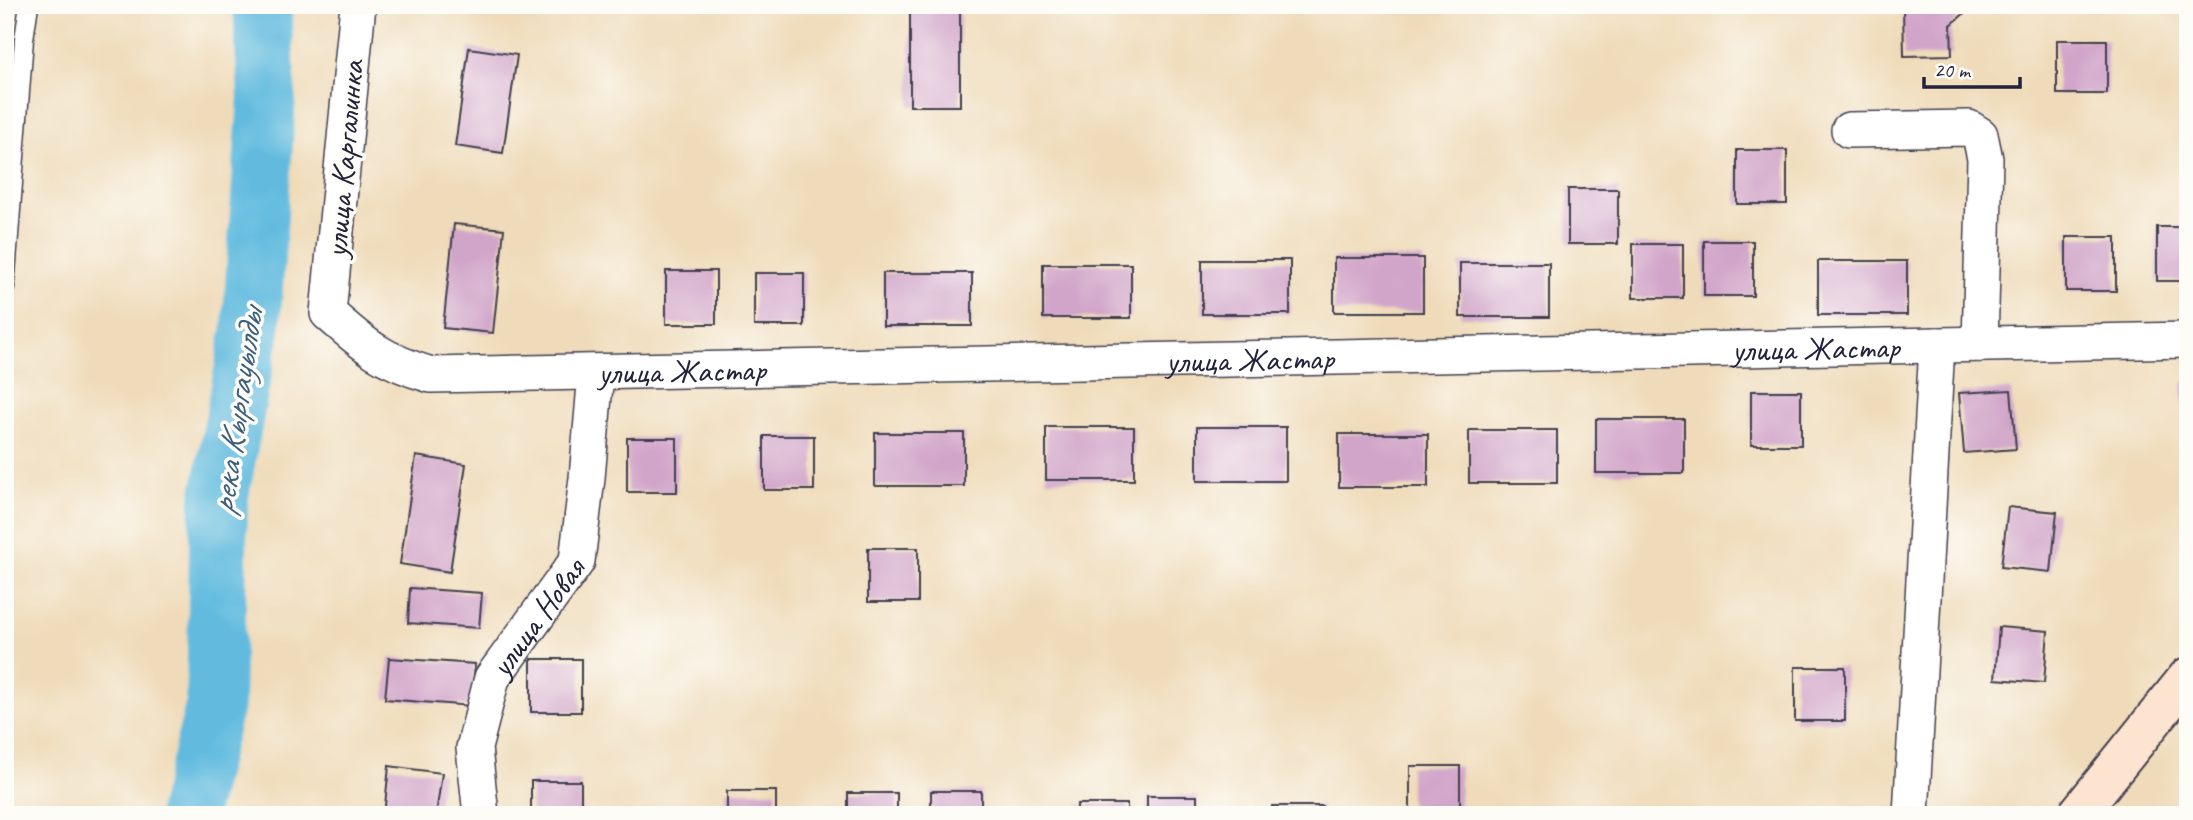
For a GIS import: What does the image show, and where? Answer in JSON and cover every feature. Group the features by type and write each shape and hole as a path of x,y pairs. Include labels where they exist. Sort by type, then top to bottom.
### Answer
{"main road":[{"path":"2077,815 2188,677"}],"street":[{"name":"улица Каргалинка","path":"328,313 358,5"},
{"path":"1849,131 1969,128 1980,135 1985,159 1980,344"},
{"name":"улица Жастар","path":"328,313 363,344 400,366 431,375 2188,340"},
{"path":"1911,815 1937,345"},
{"name":"улица Новая","path":"481,815 474,748 492,678 577,561 596,373"}],"lane":[{"path":"5,288 24,39 29,5"}],"building":[{"path":"910,5 960,5 960,106 910,106"},
{"path":"1903,5 1974,5 1951,25 1952,55 1904,56"},
{"path":"2057,40 2107,40 2107,94 2057,94"},
{"path":"469,48 517,55 503,153 455,146"},
{"path":"1737,150 1787,150 1787,204 1737,204"},
{"path":"1568,189 1618,189 1618,244 1568,244"},
{"path":"454,224 504,229 493,333 443,328"},
{"path":"2157,227 2188,227 2188,281 2157,281"},
{"path":"2066,237 2116,237 2116,291 2066,291"},
{"path":"1704,241 1753,241 1753,296 1704,296"},
{"path":"1633,244 1683,244 1683,298 1633,298"},
{"path":"1334,258 1423,258 1423,312 1334,312"},
{"path":"1202,260 1290,260 1290,314 1202,314"},
{"path":"1818,261 1907,261 1907,315 1818,315"},
{"path":"1460,263 1549,263 1549,317 1460,317"},
{"path":"1043,264 1131,264 1131,318 1043,318"},
{"path":"666,271 716,271 716,324 666,324"},
{"path":"754,273 804,273 804,326 754,326"},
{"path":"883,273 972,273 972,326 883,326"},
{"path":"2188,382 2188,428 2185,428 2182,383"},
{"path":"2011,390 2016,449 1964,453 1959,393"},
{"path":"1751,391 1801,391 1801,445 1751,445"},
{"path":"1596,419 1684,419 1684,473 1596,473"},
{"path":"1046,427 1134,427 1134,480 1046,480"},
{"path":"1197,427 1286,427 1286,481 1197,481"},
{"path":"1469,430 1557,430 1557,483 1469,483"},
{"path":"875,433 964,433 964,486 875,486"},
{"path":"1339,434 1428,434 1428,487 1339,487"},
{"path":"764,436 814,436 814,490 764,490"},
{"path":"627,438 677,438 677,492 627,492"},
{"path":"416,456 466,464 450,572 400,564"},
{"path":"2008,507 2057,512 2051,572 2001,567"},
{"path":"868,548 918,548 918,602 868,602"},
{"path":"410,588 482,593 479,628 408,623"},
{"path":"1999,627 2048,631 2044,683 1995,679"},
{"path":"389,658 475,664 471,706 385,699"},
{"path":"531,659 581,659 581,712 531,712"},
{"path":"1795,667 1845,667 1845,721 1795,721"},
{"path":"389,766 442,773 436,815 384,815"},
{"path":"1410,766 1460,766 1460,815 1410,815"},
{"path":"531,781 581,781 581,815 531,815"},
{"path":"727,791 776,791 776,815 727,815"},
{"path":"931,791 981,791 981,815 931,815"},
{"path":"848,793 897,793 897,815 848,815"},
{"path":"1147,796 1197,796 1197,815 1147,815"},
{"path":"1077,804 1127,804 1127,815 1077,815"},
{"path":"1272,806 1322,806 1322,815 1272,815"}],"waterway":[{"name":"река Кыргауылды","path":"187,815 215,704 219,500 251,329 267,97 262,5"}]}
